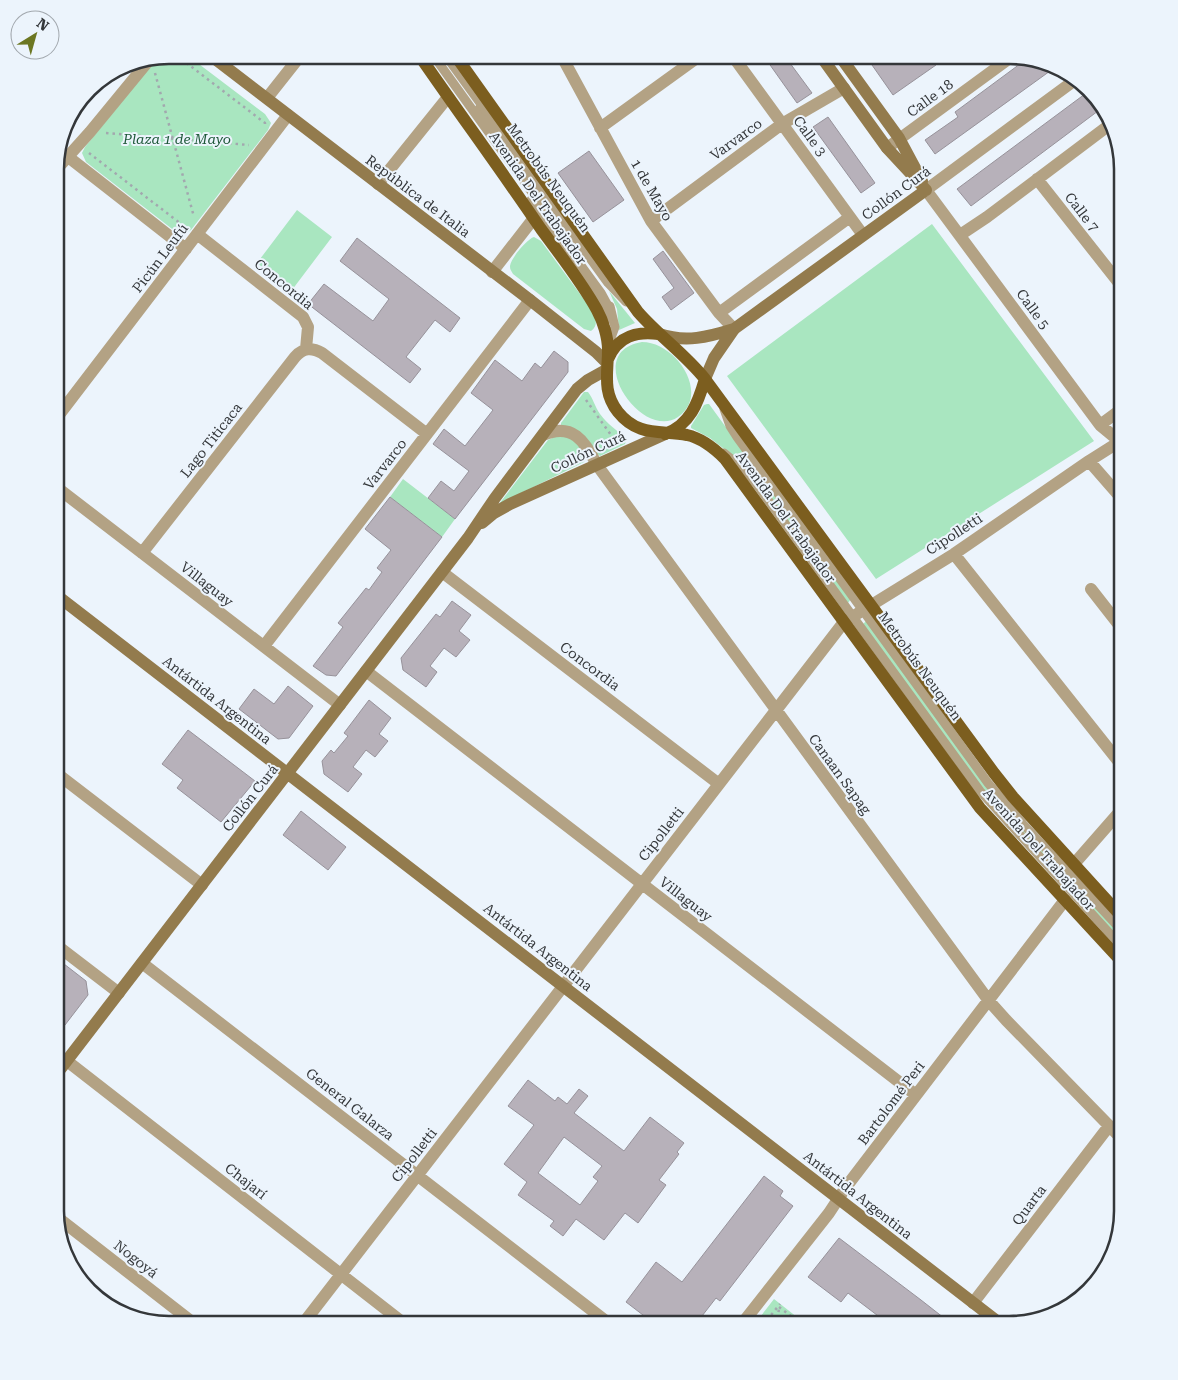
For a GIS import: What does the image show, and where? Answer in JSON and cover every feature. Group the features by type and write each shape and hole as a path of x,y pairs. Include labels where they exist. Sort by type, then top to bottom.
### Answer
{"main road":[{"name":"República de Italia","path":"222,64 530,300 596,352 606,366"},
{"name":"Avenida Del Trabajador","path":"424,64 598,312 608,348 606,379 609,396 619,413 630,423 642,430 686,435 699,440 720,454 999,779 1114,908"},
{"name":"Avenida Del Trabajador","path":"459,64 638,312 682,354 720,399 980,808 1114,953"},
{"name":"Calle 5","path":"827,64 887,148 926,190"},
{"name":"Calle 5","path":"846,64 899,138 926,190"},
{"name":"Collón Curá","path":"468,538 487,518 501,509 678,427 690,417 714,358 734,329 926,190"},
{"name":"Collón Curá","path":"64,1065 468,538 491,502 582,384 606,366 614,348 626,337 640,333 690,339 734,329"},
{"name":"Antártida Argentina","path":"64,601 990,1316"}],"street":[{"path":"267,98 294,64"},
{"path":"454,64 487,110 459,64"},
{"name":"1 de Mayo","path":"566,64 651,221 719,313 734,329"},
{"path":"600,128 689,64"},
{"name":"Calle 3","path":"739,64 863,235"},
{"name":"Calle 18","path":"887,148 1002,64"},
{"path":"64,159 90,132 143,67"},
{"name":"Collón Curá","path":"926,190 1071,83"},
{"name":"Varvarco","path":"651,221 782,124 844,88"},
{"path":"378,184 448,97"},
{"name":"Picún Leufú","path":"64,408 288,115"},
{"path":"960,235 987,217 1106,128"},
{"path":"67,156 186,248"},
{"name":"Calle 7","path":"1037,179 1114,277"},
{"name":"Calle 5","path":"926,190 1100,425 1114,437"},
{"path":"532,201 600,294 606,304 607,318 598,300 549,231 532,201"},
{"name":"Collón Curá","path":"719,313 850,217"},
{"path":"492,272 534,218"},
{"name":"Concordia","path":"197,234 303,317 308,327 306,349"},
{"name":"Varvarco","path":"264,646 530,300"},
{"path":"306,349 322,352 427,434"},
{"name":"Lago Titicaca","path":"142,553 294,356 306,349"},
{"path":"1100,425 1114,415"},
{"name":"Canaan Sapag","path":"543,435 561,430 573,434 584,443 597,465 989,1001 1114,1131"},
{"name":"Cipolletti","path":"309,1316 775,710 857,613 954,554 1089,461 1114,447"},
{"path":"1089,461 1114,490"},
{"name":"Villaguay","path":"64,493 340,705"},
{"path":"954,554 1114,756"},
{"name":"Concordia","path":"442,572 719,784"},
{"path":"1091,589 1114,618"},
{"name":"Villaguay","path":"366,671 916,1095"},
{"path":"64,779 202,884"},
{"path":"1074,864 1114,818"},
{"name":"Bartolomé Peri","path":"748,1316 1065,900"},
{"path":"64,951 119,993"},
{"name":"General Galarza","path":"142,963 600,1316"},
{"name":"Chajarí","path":"67,1061 395,1316"},
{"name":"Quarta","path":"973,1303 1109,1126"},
{"name":"Nogoyá","path":"65,1223 184,1316"}],"lane":[{"name":"Metrobús Neuquén","path":"439,64 605,294 614,320 614,332 608,348"},
{"name":"Metrobús Neuquén","path":"449,64 608,283 619,296 638,312"},
{"name":"Metrobús Neuquén","path":"857,613 988,783 1023,824 1114,922"},
{"name":"Metrobús Neuquén","path":"857,613 980,791 1114,938"}],"path":[{"path":"188,64 265,124 260,130"},
{"path":"155,72 194,217"},
{"path":"104,133 249,145 244,152"},
{"path":"89,153 185,228 199,210"},
{"path":"582,395 620,447"},
{"path":"770,1316 780,1304 779,1307 791,1316"},
{"path":"778,1316 779,1307"}],"green space":[{"name":"Plaza 1 de Mayo","path":"199,64 265,114 271,123 268,130 191,230 185,234 176,232 86,162 82,153 151,66 155,65"},
{"path":"297,210 332,237 292,290 257,263"},
{"path":"932,224 1094,441 876,579 727,376"},
{"path":"534,237 541,241 594,313 596,325 591,331 584,329 513,274 510,266 513,258"},
{"path":"609,291 635,323 619,330 617,309"},
{"path":"642,342 655,344 667,350 685,371 690,383 691,396 687,407 678,417 664,421 648,417 634,407 623,393 617,377 616,361 624,349"},
{"path":"584,392 588,392 603,418 627,439 625,444 600,456 561,425"},
{"path":"709,404 851,599 848,603 741,462 710,438 691,428 704,405"},
{"path":"561,434 578,443 586,457 584,462 499,504 548,440"},
{"path":"403,479 455,519 442,537 390,497"},
{"path":"866,621 997,799 1114,927 1114,935 985,794 863,624"},
{"path":"774,1299 796,1316 761,1316"}],"building":[{"path":"769,64 791,64 812,93 797,103"},
{"path":"871,64 936,65 893,95"},
{"path":"1019,64 1036,67 1049,72 935,154 925,140 958,117 955,112"},
{"path":"1083,95 1097,110 971,206 957,189"},
{"path":"828,117 875,183 861,193 813,127"},
{"path":"589,151 624,200 593,222 558,173"},
{"path":"357,238 460,318 450,332 435,320 406,357 421,369 410,383 308,304 324,284 373,321 389,299 340,261"},
{"path":"663,251 694,293 671,310 662,297 674,288 653,259"},
{"path":"554,351 568,362 568,372 455,519 428,498 441,481 454,491 469,471 433,444 444,429 465,446 493,410 471,393 495,360 522,381 535,363 541,368"},
{"path":"390,497 442,537 336,676 326,675 313,666 343,627 338,623 366,588 369,590 382,572 377,568 391,550 365,529"},
{"path":"452,601 471,615 459,631 470,640 456,657 444,648 430,666 437,672 426,687 403,670 401,658 436,614 440,617"},
{"path":"288,686 313,706 289,738 278,739 239,709 254,689 274,704"},
{"path":"369,700 391,718 379,734 388,741 375,757 366,750 353,767 362,774 348,792 324,774 322,761 331,750 334,753 348,736 344,733"},
{"path":"188,730 255,781 221,822 177,788 183,780 162,764"},
{"path":"301,811 346,847 328,870 283,835"},
{"path":"64,964 86,981 88,995 64,1026"},
{"path":"528,1080 555,1101 558,1097 567,1104 579,1089 588,1096 574,1113 624,1151 650,1117 684,1143 677,1152 679,1154 659,1180 666,1185 638,1223 625,1213 604,1240 576,1219 563,1236 550,1226 554,1221 518,1195 527,1182 504,1164 534,1125 508,1106","holes":["564,1137 602,1166 593,1177 598,1181 580,1205 538,1173"]},
{"path":"764,1176 783,1191 780,1196 793,1206 720,1301 716,1298 702,1316 644,1316 626,1302 656,1262 682,1282"},
{"path":"839,1238 941,1316 878,1316 848,1293 841,1302 808,1277"}]}
